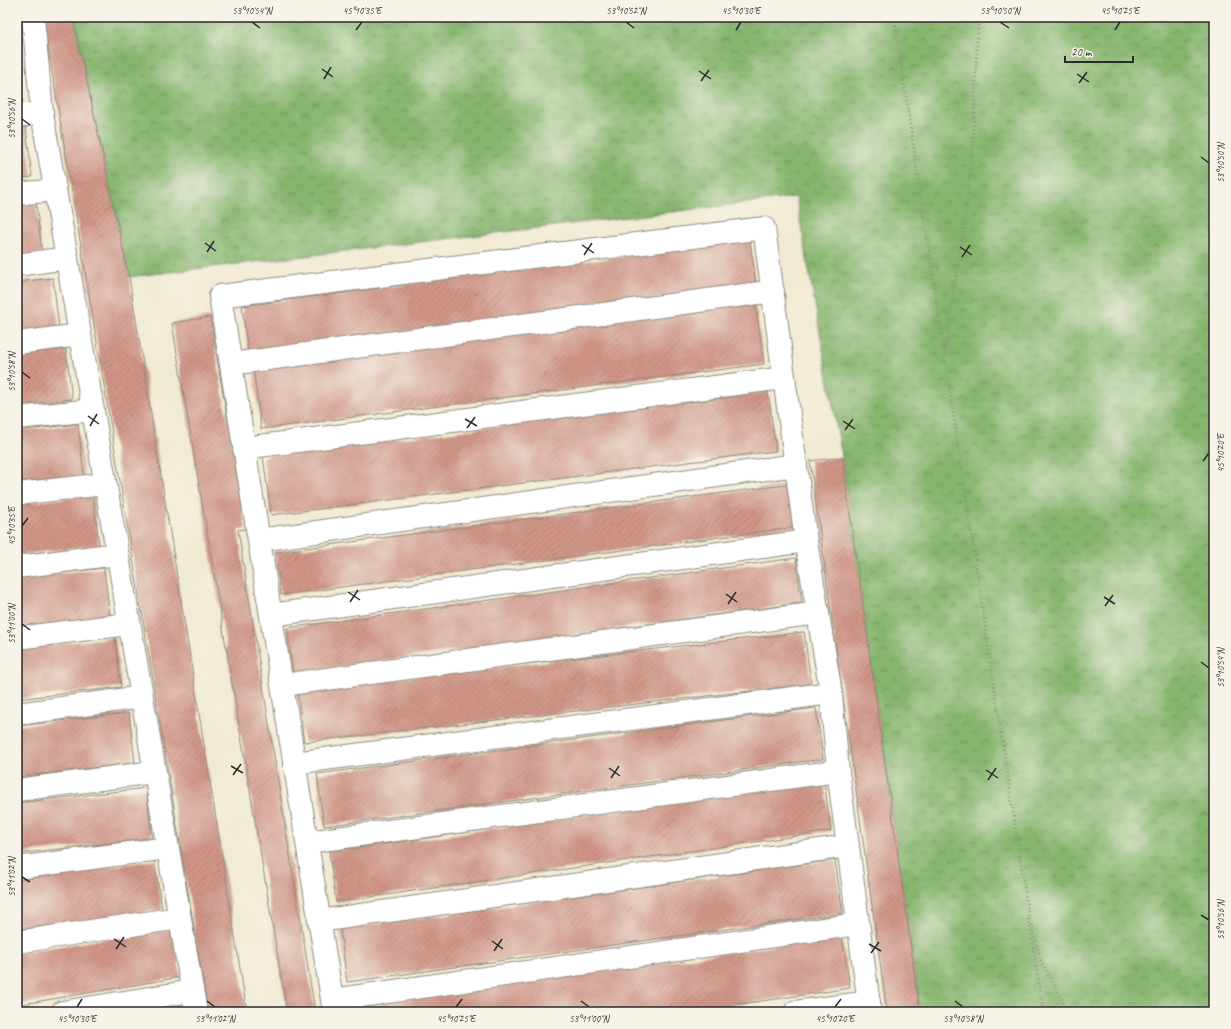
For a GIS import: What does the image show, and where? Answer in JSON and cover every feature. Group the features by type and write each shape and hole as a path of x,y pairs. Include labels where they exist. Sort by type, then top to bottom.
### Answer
{"lane":[{"path":"33,17 26,45 42,113 194,1002 62,1012"},
{"path":"17,116 42,113"},
{"path":"17,194 55,190"},
{"path":"795,1012 870,1007 838,771 831,693 806,541 764,228 220,296 333,1006 858,924"},
{"path":"17,265 67,258"},
{"path":"231,364 773,291"},
{"path":"17,343 80,335"},
{"path":"244,448 784,378"},
{"path":"17,418 93,410"},
{"path":"259,540 796,465"},
{"path":"17,494 105,484"},
{"path":"271,615 806,541"},
{"path":"17,567 117,554"},
{"path":"282,685 818,613"},
{"path":"17,638 129,624"},
{"path":"294,763 831,693"},
{"path":"17,714 142,697"},
{"path":"307,842 838,771"},
{"path":"17,790 154,772"},
{"path":"319,921 848,846"},
{"path":"17,868 167,848"},
{"path":"17,942 179,918"}],"path":[{"path":"894,17 1043,1012"},
{"path":"945,352 965,216 973,138 975,57 979,17"},
{"path":"1029,913 1041,961 1069,1012"}],"green space":[{"path":"73,17 1214,17 1214,1012 920,1012 842,457 796,197 129,277"}],"building":[{"path":"17,17 25,17 25,27 17,27"},
{"path":"43,17 73,17 129,277 247,1012 208,1012"},
{"path":"17,49 23,106 17,106"},
{"path":"26,127 32,177 17,179 17,128"},
{"path":"36,203 42,253 17,256 17,205"},
{"path":"750,240 756,286 248,352 242,306"},
{"path":"53,278 59,328 17,333 17,282"},
{"path":"755,301 764,364 261,429 253,366"},
{"path":"210,317 246,529 238,530 315,1012 287,1012 172,323"},
{"path":"66,349 72,399 17,405 17,354"},
{"path":"768,392 776,451 271,515 263,456"},
{"path":"78,424 84,475 17,482 17,431"},
{"path":"842,457 920,1012 887,1012 810,461"},
{"path":"792,484 797,527 281,595 275,552"},
{"path":"93,495 99,545 17,555 17,504"},
{"path":"796,558 802,603 293,673 287,628"},
{"path":"104,568 110,619 17,629 17,578"},
{"path":"804,632 811,684 304,742 297,690"},
{"path":"115,637 121,687 17,699 17,649"},
{"path":"816,708 823,759 324,826 317,774"},
{"path":"129,713 135,763 17,777 17,726"},
{"path":"824,781 831,831 336,902 329,852"},
{"path":"146,788 152,838 17,854 17,803"},
{"path":"154,860 162,910 17,930 17,880"},
{"path":"835,860 843,913 347,982 340,929"},
{"path":"173,928 181,977 17,1005 17,953"},
{"path":"842,936 850,988 687,1012 352,1012 352,1007"},
{"path":"179,1004 181,1012 133,1012 133,1011"}]}
